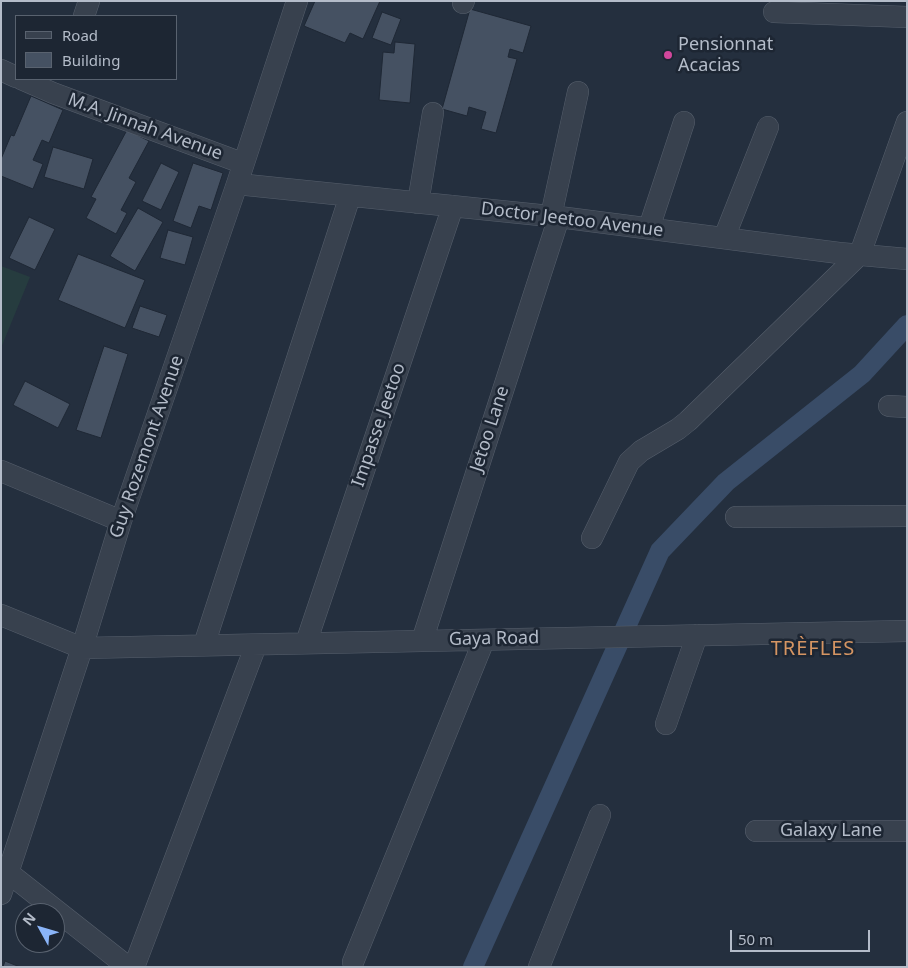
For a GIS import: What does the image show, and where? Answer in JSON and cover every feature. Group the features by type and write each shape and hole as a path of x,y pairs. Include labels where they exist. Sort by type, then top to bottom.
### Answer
{"street":[{"path":"84,15 90,1"},
{"name":"Guy Rozemont Avenue","path":"1,894 5,870 82,648 121,521 297,1"},
{"path":"774,12 907,18"},
{"path":"1,70 15,77"},
{"name":"M.A. Jinnah Avenue","path":"25,80 56,86 242,163"},
{"name":"Jetoo Lane","path":"422,641 555,217 578,92"},
{"path":"418,203 433,113"},
{"path":"649,228 684,122"},
{"path":"592,538 628,462 688,421 860,254 907,122"},
{"path":"724,238 768,127"},
{"name":"Doctor Jeetoo Avenue","path":"236,184 555,217 839,253 907,259"},
{"path":"204,645 350,196"},
{"name":"Impasse Jeetoo","path":"306,643 453,206"},
{"path":"1,471 121,521"},
{"path":"736,517 907,516"},
{"path":"1,615 82,648"},
{"name":"Gaya Road","path":"82,648 907,631"},
{"path":"666,724 697,635"},
{"path":"353,962 484,640"},
{"path":"134,967 256,645"},
{"path":"539,967 600,815"},
{"name":"Galaxy Lane","path":"756,831 907,831"},
{"path":"5,870 128,967"}],"green space":[{"path":"1,266 30,277 1,348"}],"building":[{"path":"315,1 380,1 363,39 350,33 345,43 304,26"},
{"path":"470,9 531,26 523,53 510,49 508,57 517,59 496,133 481,129 486,112 469,107 467,116 442,109"},
{"path":"382,12 401,19 391,45 372,38"},
{"path":"395,42 415,44 410,103 379,100 383,52 394,53"},
{"path":"31,96 63,110 49,143 42,140 33,160 43,164 33,189 1,176 1,159 11,135 14,136"},
{"path":"127,130 149,141 129,178 136,182 121,210 127,213 116,234 86,218 96,199 91,197"},
{"path":"53,147 93,159 84,189 44,177"},
{"path":"161,163 179,172 161,210 142,201"},
{"path":"193,163 223,173 211,210 199,206 191,228 173,221"},
{"path":"138,208 163,222 135,271 110,256"},
{"path":"29,217 55,229 35,270 9,258"},
{"path":"168,230 193,237 185,265 160,258"},
{"path":"78,254 145,280 125,328 58,300"},
{"path":"140,306 167,315 159,337 132,328"},
{"path":"104,346 128,354 101,438 76,430"},
{"path":"25,381 70,404 58,428 13,405"},
{"path":"5,961 20,967 3,967"}],"waterway":[{"path":"473,967 660,551 726,482 862,374 907,325"}],"place":[{"name":"Pensionnat Acacias","path":"668,55"}],"district":[{"name":"TRÈFLES","path":"813,649"}]}
